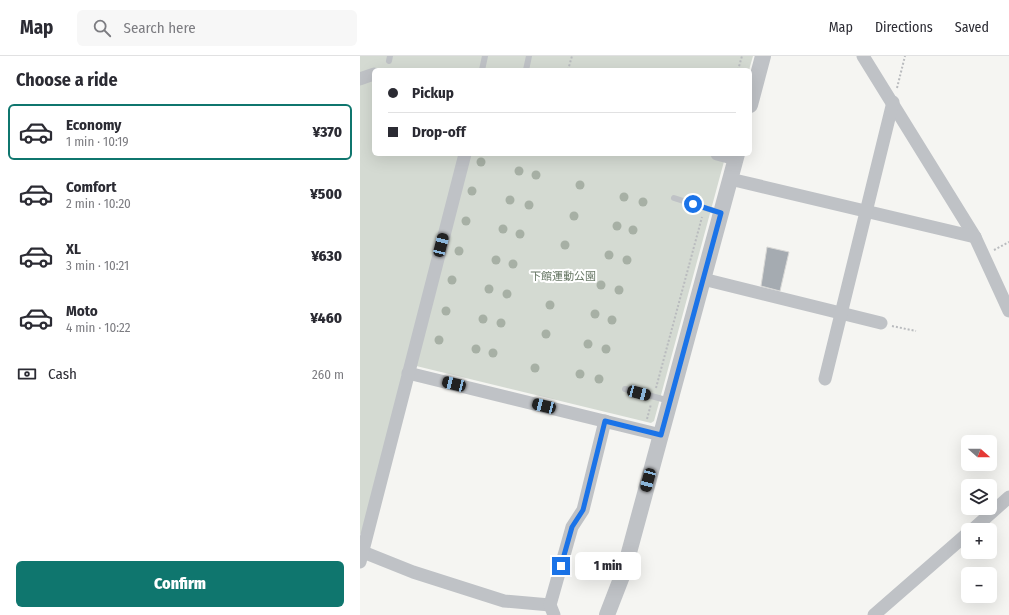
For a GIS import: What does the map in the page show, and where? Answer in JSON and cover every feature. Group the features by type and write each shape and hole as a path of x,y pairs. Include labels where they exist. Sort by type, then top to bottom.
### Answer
{"street":[{"path":"752,97 763,56"},
{"path":"863,56 893,102 975,237 1009,311"},
{"path":"360,79 372,75"},
{"path":"825,379 893,102"},
{"path":"464,156 362,548 413,572 504,601 552,610 572,527 583,510 605,421"},
{"path":"607,615 624,571 736,156"},
{"path":"730,179 975,237"},
{"path":"711,281 881,323"},
{"path":"408,372 661,435"},
{"path":"980,523 1009,497"},
{"path":"874,615 961,539"}],"lane":[{"path":"482,68 485,56"},
{"path":"526,68 529,56"},
{"path":"674,198 721,213"},
{"path":"625,389 670,401"}],"path":[{"path":"569,68 572,56"},
{"path":"739,68 742,56"},
{"path":"893,102 905,56"},
{"path":"646,423 705,208"},
{"path":"984,256 1009,242"},
{"path":"881,323 916,331"}],"green space":[{"name":"下館運動公園","path":"360,56 753,56 750,68 372,68 372,156 725,156 654,421 651,423 408,364 365,532 360,534"}],"building":[{"path":"767,247 789,252 780,291 761,286"}],"route":[{"path":"561,566 572,527 583,510 605,421 661,435 721,213 693,204"}]}
